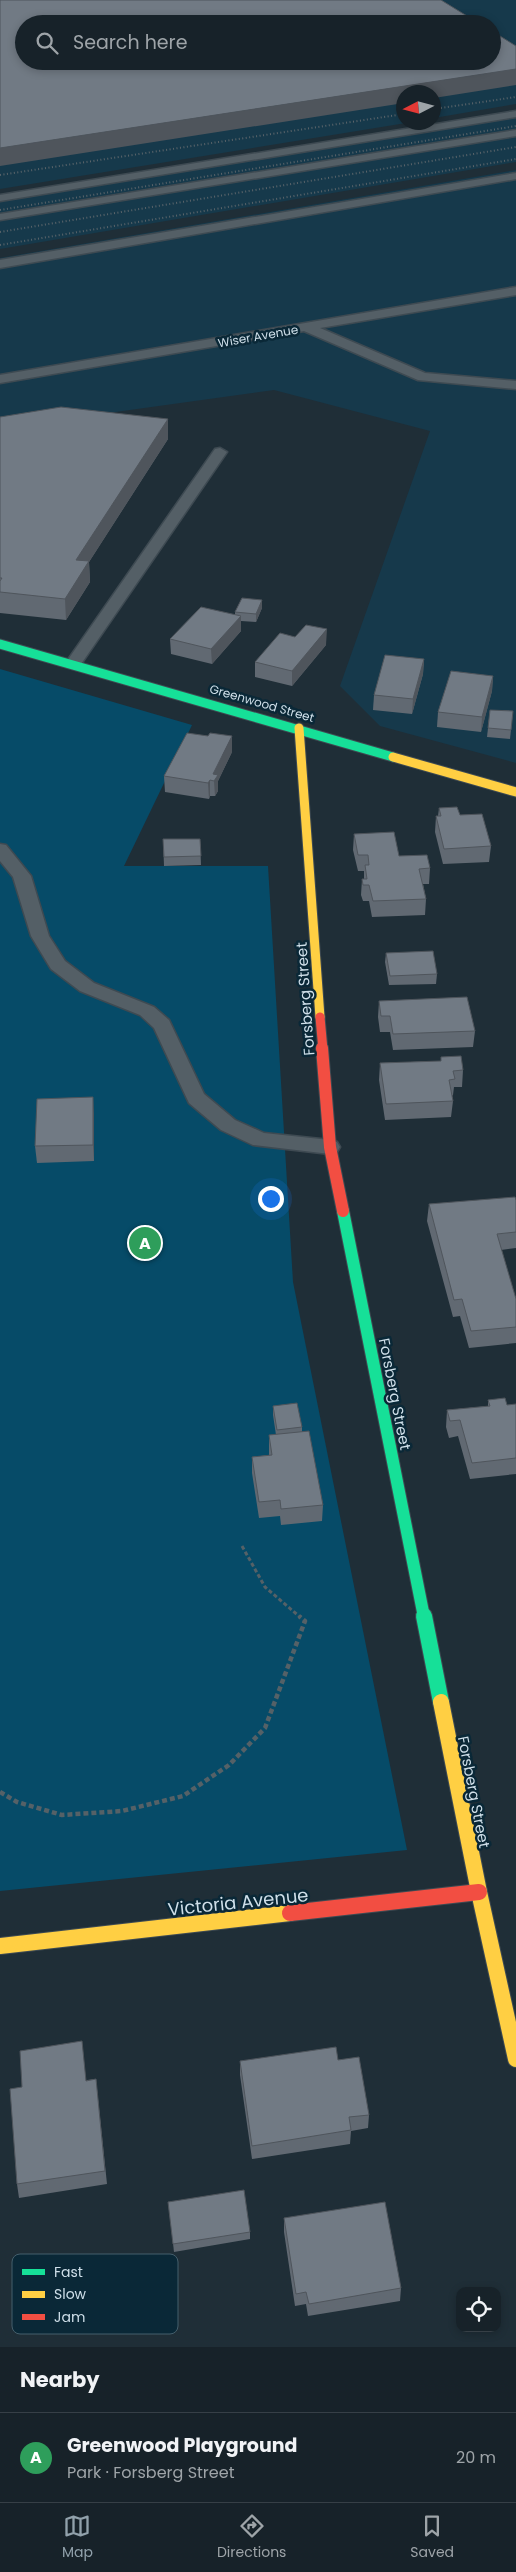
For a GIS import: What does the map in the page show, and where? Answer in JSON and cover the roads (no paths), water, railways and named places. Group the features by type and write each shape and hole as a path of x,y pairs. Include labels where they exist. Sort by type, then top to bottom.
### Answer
{"street":[{"name":"Greenwood Street","path":"0,644 300,728 516,792"},
{"name":"Forsberg Street","path":"300,728 330,1146 479,1892 516,2059"},
{"name":"Victoria Avenue","path":"0,1946 479,1892"}],"lane":[{"path":"441,119 516,107"},
{"path":"0,198 516,114"},
{"path":"165,159 396,125"},
{"path":"0,217 516,133"},
{"path":"0,264 516,176"},
{"path":"500,178 516,190"},
{"name":"Wiser Avenue","path":"0,379 516,291"},
{"path":"305,327 423,377 516,385"},
{"path":"73,664 103,626 152,552 183,512 220,452"},
{"path":"0,849 22,876 40,936 58,965 87,987 146,1011 162,1025 196,1098 228,1125 260,1140 330,1146"}],"railway":[{"path":"441,108 516,97"},
{"path":"0,175 396,115"},
{"path":"0,210 516,126"},
{"path":"0,232 516,147"},
{"path":"0,245 516,159"}],"place":[{"name":"Greenwood Playground","path":"145,1243"}]}
